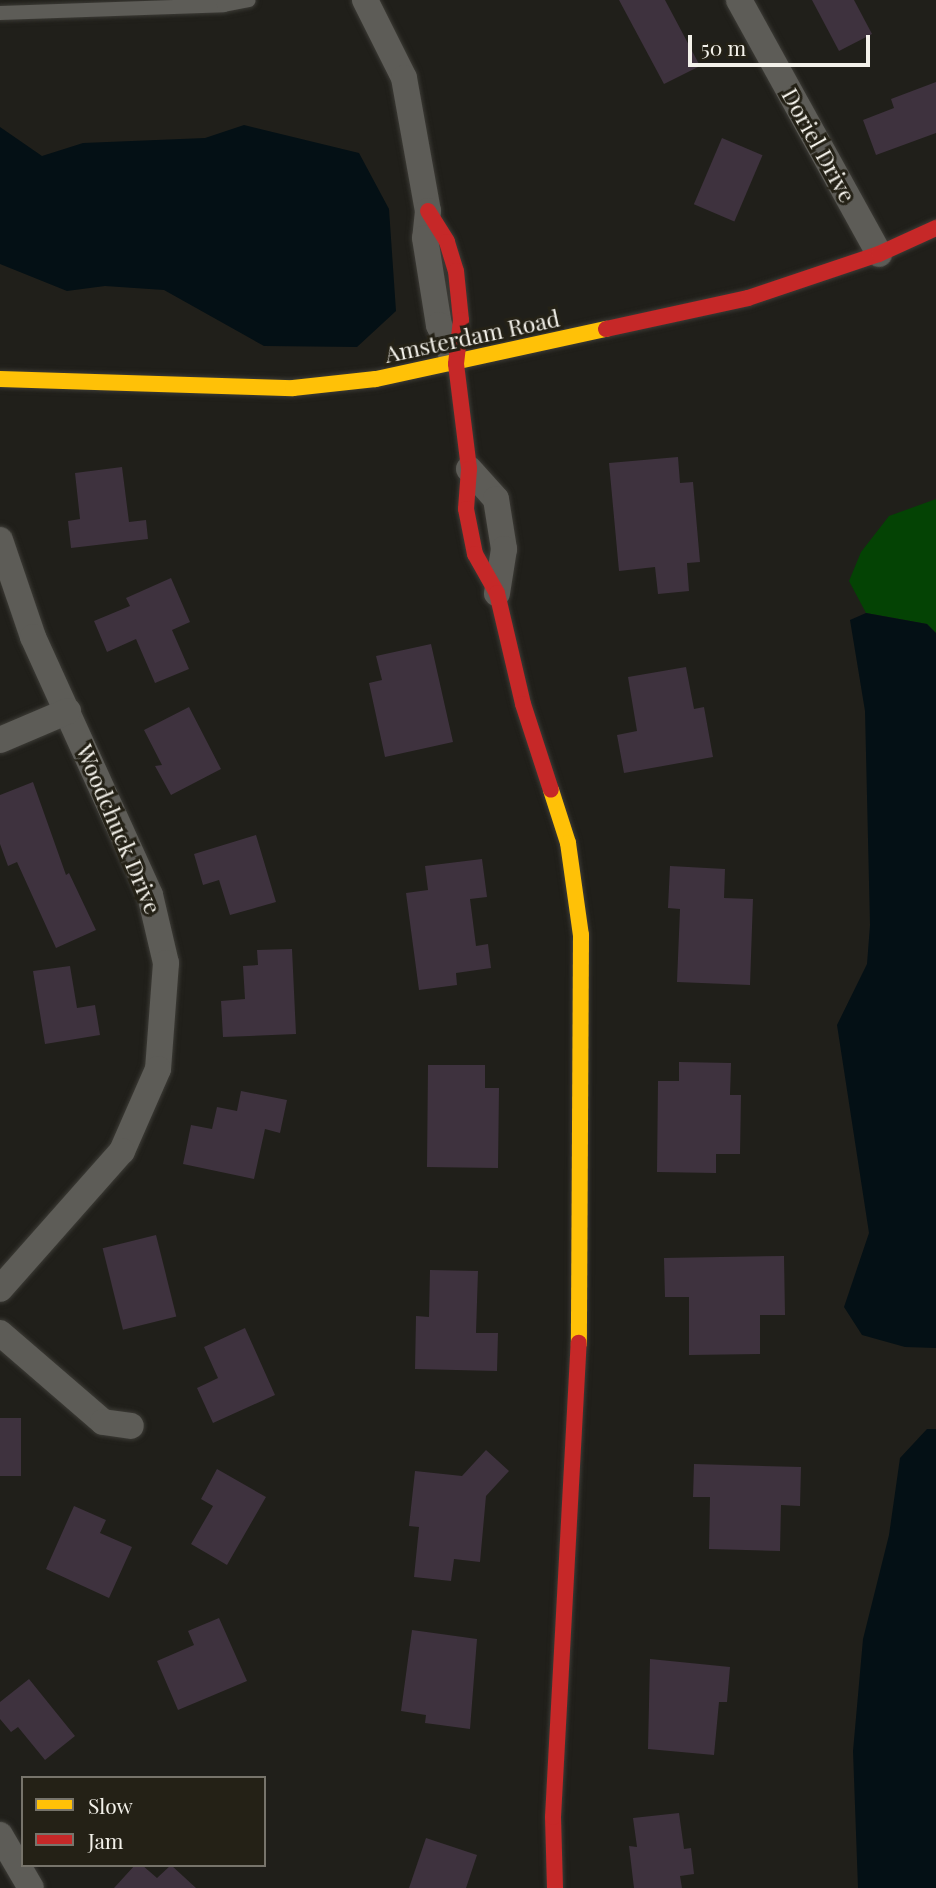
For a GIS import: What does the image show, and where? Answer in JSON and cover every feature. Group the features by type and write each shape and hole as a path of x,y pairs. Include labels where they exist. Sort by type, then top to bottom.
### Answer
{"street":[{"path":"365,0 404,78 428,211 425,238 439,325 456,364 469,469 496,499 505,549 497,593 523,704 568,843 582,935 579,1366 553,1817 555,1888"},
{"name":"Doriel Drive","path":"739,0 879,254"},
{"name":"Amsterdam Road","path":"0,379 293,388 456,364 748,298 879,254 936,228"},
{"name":"Woodchuck Drive","path":"0,540 33,637 150,895 160,928 166,963 158,1069 122,1151 0,1289"},
{"path":"0,740 68,712"},
{"path":"0,1333 103,1422 131,1426"},
{"path":"0,1835 32,1888"}],"lane":[{"path":"0,13 224,5 249,0"}],"green space":[{"path":"936,499 936,633 927,624 866,613 849,581 861,552 889,516"}],"shaded area":[{"path":"244,125 359,153 389,209 396,311 357,347 264,346 164,290 105,286 67,291 0,264 0,127 42,156 83,143 205,138"},
{"path":"866,613 927,624 936,633 936,1348 905,1347 862,1335 844,1307 869,1233 837,1025 867,964 870,925 865,711 850,620"},
{"path":"927,1429 936,1429 936,1888 858,1888 853,1751 863,1639 889,1535 900,1458"}],"building":[{"path":"619,0 665,0 700,66 664,84"},
{"path":"812,0 854,0 872,34 839,51"},
{"path":"936,82 936,133 876,155 863,120 894,108 891,99"},
{"path":"722,138 763,155 734,221 694,204"},
{"path":"678,457 680,483 693,482 700,562 687,563 689,591 658,594 655,567 619,571 609,463"},
{"path":"122,467 129,522 146,520 148,539 71,548 68,521 80,519 75,473"},
{"path":"171,578 190,622 172,630 189,669 155,683 136,639 107,652 94,621 130,606 126,598"},
{"path":"431,644 453,742 385,757 369,683 382,680 376,656"},
{"path":"686,667 694,709 704,707 713,757 624,773 617,735 637,731 628,677"},
{"path":"189,707 221,769 171,795 155,766 162,765 144,730"},
{"path":"33,782 66,875 69,873 96,930 56,948 17,862 8,866 0,844 0,795"},
{"path":"256,835 276,902 230,915 219,880 203,885 194,854"},
{"path":"482,859 487,897 470,899 476,946 488,944 491,968 456,973 457,985 419,990 406,893 428,890 425,866"},
{"path":"670,866 725,869 724,898 753,899 750,985 677,982 680,909 668,908"},
{"path":"292,949 296,1034 223,1037 221,1001 245,999 243,966 258,965 257,950"},
{"path":"70,966 77,1008 95,1005 100,1035 45,1044 33,971"},
{"path":"679,1062 731,1063 730,1095 741,1095 740,1154 716,1154 716,1173 657,1172 658,1081 679,1081"},
{"path":"428,1065 485,1065 485,1088 499,1088 498,1168 427,1167"},
{"path":"241,1091 287,1100 280,1133 265,1129 254,1179 183,1164 191,1125 212,1129 217,1107 237,1111"},
{"path":"156,1235 176,1317 123,1330 103,1248"},
{"path":"784,1256 785,1315 760,1315 760,1354 689,1355 689,1297 665,1297 664,1258"},
{"path":"430,1270 478,1271 476,1333 498,1333 497,1371 415,1369 416,1316 429,1317"},
{"path":"245,1328 275,1395 213,1423 197,1388 218,1378 204,1347"},
{"path":"0,1418 21,1418 21,1476 0,1476"},
{"path":"486,1450 509,1471 486,1496 480,1562 454,1559 451,1581 414,1577 419,1527 409,1526 415,1471 462,1476"},
{"path":"694,1464 801,1467 800,1506 781,1505 780,1551 709,1549 710,1497 693,1497"},
{"path":"217,1469 266,1497 227,1565 191,1544 213,1506 201,1499"},
{"path":"74,1506 106,1520 100,1533 132,1547 109,1598 46,1569"},
{"path":"219,1618 247,1681 178,1710 157,1661 194,1645 188,1631"},
{"path":"412,1630 477,1639 470,1729 425,1723 426,1715 401,1711"},
{"path":"650,1659 730,1667 727,1702 719,1702 714,1755 648,1749"},
{"path":"29,1679 75,1736 45,1760 18,1727 11,1732 0,1719 0,1702"},
{"path":"679,1813 684,1849 691,1848 694,1874 680,1876 682,1888 634,1888 629,1846 637,1847 633,1818"},
{"path":"426,1838 477,1855 466,1888 409,1888"},
{"path":"133,1867 144,1867 157,1878 169,1867 173,1867 196,1888 114,1888"}],"traffic: slow":[{"path":"0,379 293,388 376,379 606,329"},
{"path":"551,790 568,843 581,935 579,1343"}],"traffic: jam":[{"path":"428,211 447,242 456,271 461,320 456,364 469,469 466,509 475,554 497,593 523,704 551,790"},
{"path":"606,329 748,298 879,254 936,228"},
{"path":"555,1888 553,1817 579,1343"}]}
